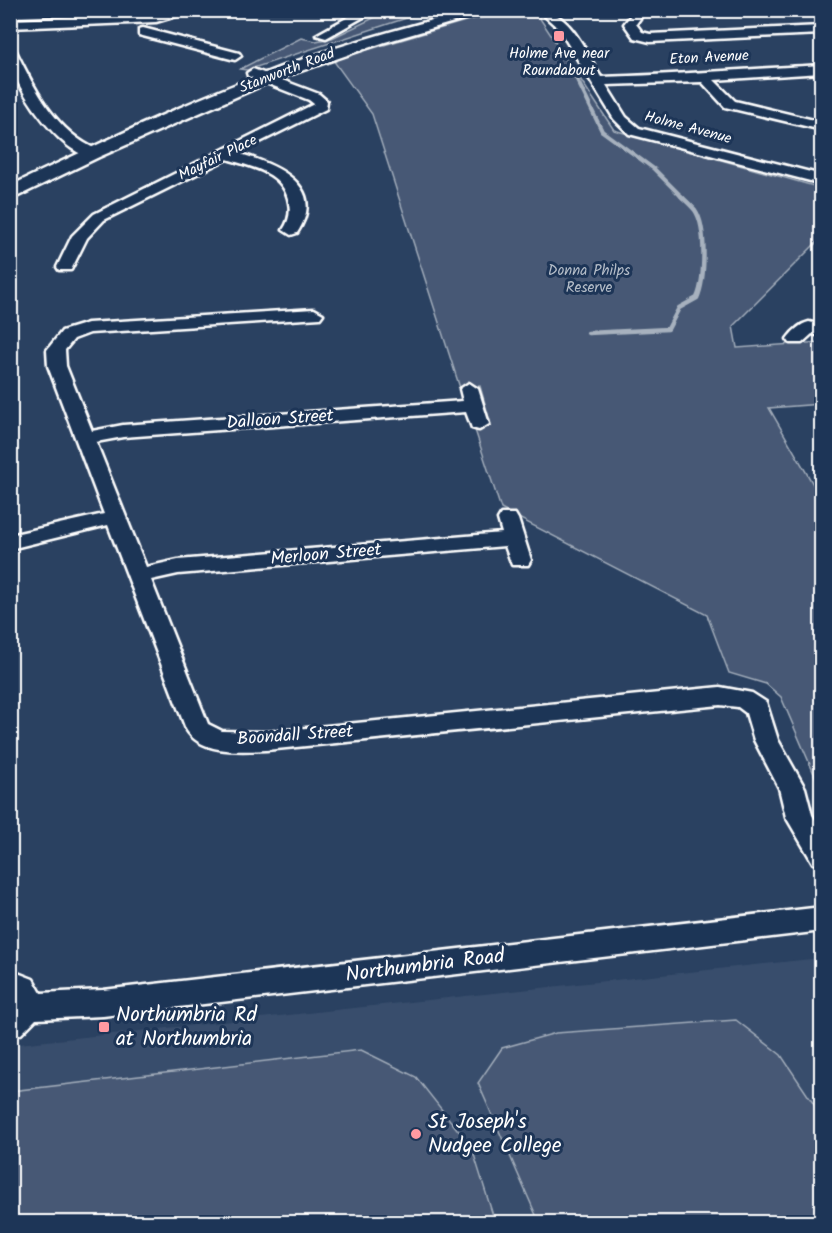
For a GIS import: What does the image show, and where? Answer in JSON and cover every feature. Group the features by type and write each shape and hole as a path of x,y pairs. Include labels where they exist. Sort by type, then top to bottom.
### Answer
{"main road":[{"name":"Stanworth Road","path":"10,194 259,76 342,42 456,10"},
{"name":"Stanworth Road","path":"259,76 380,39 488,10"}],"street":[{"path":"143,32 191,10"},
{"name":"Stanworth Road","path":"322,35 371,10"},
{"name":"Holme Avenue","path":"543,10 564,27 624,124 638,133 822,180"},
{"path":"641,10 630,24 638,35 650,38 822,30"},
{"path":"564,27 569,13"},
{"path":"10,24 175,16"},
{"path":"100,20 235,56"},
{"path":"10,51 34,98 75,146 93,153"},
{"name":"Eton Avenue","path":"598,81 705,78 727,74 822,69"},
{"name":"Mayfair Place","path":"65,267 80,236 99,217 321,106 320,101 314,97 259,76"},
{"path":"705,78 729,104 822,126"},
{"path":"227,154 275,171 289,179 295,189 299,215 291,230"},
{"name":"Boondall Street","path":"314,314 88,328 68,335 58,345 55,357 194,723 212,738 241,742 266,741 720,696 737,697 757,708 766,740 792,788 799,817 822,855"},
{"path":"796,339 818,324"},
{"name":"Dalloon Street","path":"86,438 123,431 474,406"},
{"path":"10,542 117,517"},
{"name":"Merloon Street","path":"139,576 178,567 514,539"},
{"name":"Northumbria Road","path":"19,1016 104,1003 822,919"},
{"path":"10,982 24,988 29,999 19,1016"}],"shaded area":[{"name":"St Joseph's Nudgee College","path":"821,958 821,1222 11,1222 10,1045"}],"green space":[{"path":"388,11 428,11 247,70 240,69 301,38 316,41 332,38"},
{"name":"Donna Philps Reserve","path":"520,11 531,12 539,17 614,130 821,188 821,238 733,326 737,348 821,342 821,404 769,408 821,498 821,790 781,697 766,684 729,673 707,615 501,509 474,427 491,425 480,386 460,388 372,114 333,60 469,20"},
{"path":"736,1020 781,1055 821,1115 821,1222 539,1222 478,1083 502,1048 556,1033"},
{"path":"361,1050 416,1077 472,1148 495,1222 11,1222 11,1091"}],"waterway":[{"path":"565,55 602,131 654,169 695,210 702,228 704,254 700,290 697,298 679,308 668,329 588,333"}],"place":[{"name":"Holme Ave near Roundabout","path":"559,36"},
{"name":"Northumbria Rd at Northumbria","path":"104,1027"},
{"name":"St Joseph's Nudgee College","path":"416,1134"}]}
